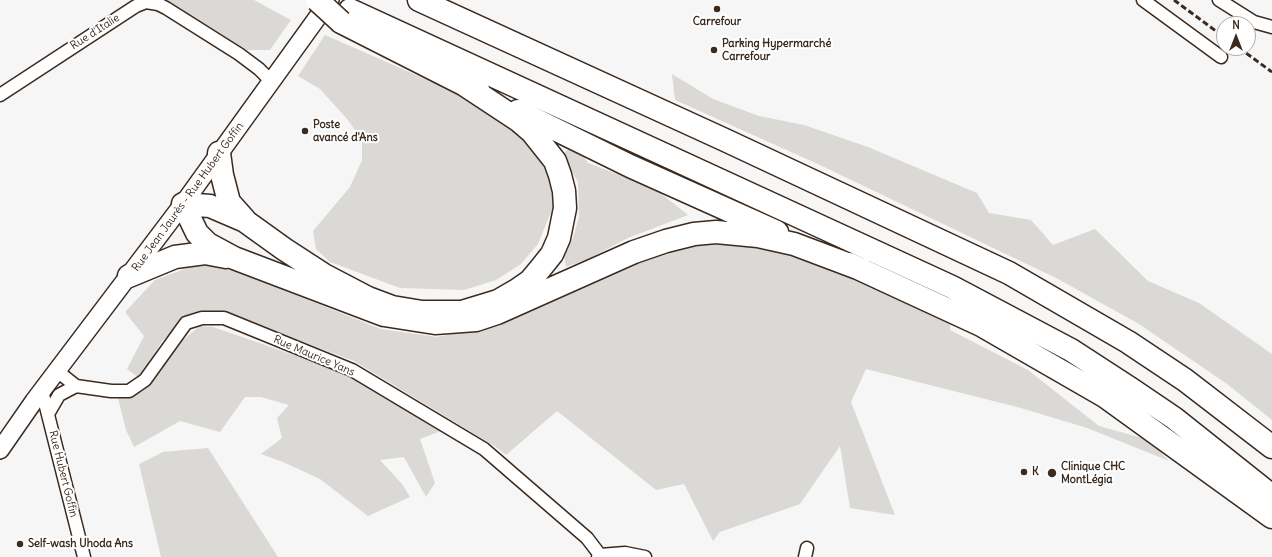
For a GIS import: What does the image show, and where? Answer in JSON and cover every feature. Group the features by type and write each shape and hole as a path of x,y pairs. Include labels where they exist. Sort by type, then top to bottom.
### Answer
{"highway":[{"path":"219,153 222,175 229,202 246,221 284,249 324,275 368,298 392,307 422,312 462,312 498,301 530,281 552,254 559,238 565,208 564,191 555,161 532,132 518,120 465,85 317,0"},
{"path":"326,0 345,16 952,287 1071,350 1131,389 1174,418 1272,496"},
{"path":"420,0 811,180 1008,273 1128,342 1185,380 1272,447"},
{"path":"465,85 630,166 863,270 974,322 1106,397 1272,517"},
{"path":"183,204 210,206 246,221"},
{"path":"183,204 197,233 208,244 234,258 384,315 400,319 435,323 476,320 497,313 634,252 666,241 694,234 716,232 758,236 794,244 863,270"},
{"path":"130,276 175,257 191,254 205,253 234,258"},
{"path":"1221,480 1272,526"}],"main road":[{"name":"Rue Jean Jaurès - Rue Hubert Goffin","path":"0,450 42,391 183,204 330,0"}],"street":[{"path":"1143,0 1221,57"},
{"path":"1219,0 1254,22 1272,27"},
{"name":"Rue d'Italie","path":"0,95 136,6 146,2 158,4 166,8 239,54 259,69 272,82"},
{"name":"Rue Maurice Yans","path":"57,372 76,386 111,391 129,391 145,380 186,323 202,318 224,318 352,370 484,448 587,538 599,556"},
{"path":"48,414 59,395 76,386"},
{"name":"Rue Hubert Goffin","path":"42,391 84,557"},
{"path":"599,556 625,553 645,557"}],"shaded area":[{"path":"167,0 254,0 291,20 270,50 247,50"},
{"path":"325,35 471,99 512,128 542,159 555,187 553,207 538,244 521,264 496,280 464,290 400,288 330,262 316,249 313,231 350,187 362,160 362,140 347,119 320,89 298,76"},
{"path":"672,74 713,99 759,116 804,125 868,147 977,193 989,213 1031,220 1053,245 1095,229 1148,281 1199,303 1272,354 1272,420 1227,384 1139,324 1058,279 820,165 675,100"},
{"path":"569,148 578,148 588,163 654,188 688,215 628,238 590,258 566,267 564,256 573,238 579,217 578,182 562,155"},
{"path":"738,242 797,253 951,321 950,330 1028,370 1099,426 1149,440 1169,461 1087,428 1021,408 866,369 851,402 895,515 850,508 840,446 800,504 720,532 713,541 684,484 656,490 557,411 506,455 496,447 354,361 223,312 204,311 186,320 163,340 139,378 127,369 144,336 125,312 155,280 198,264 236,271 381,329 437,337 501,324 679,246"},
{"path":"200,326 213,327 346,373 388,400 415,413 441,431 420,439 435,483 426,497 404,457 380,460 402,484 410,497 368,516 320,479 283,462 261,454 282,438 277,418 289,405 261,397 245,397 220,432 180,421 134,447 126,430 118,398 142,392 177,345"},
{"path":"208,448 278,557 161,557 139,464 163,452"}],"railway":[{"path":"1174,0 1216,31"},
{"path":"1250,56 1272,72"}],"place":[{"name":"Carrefour","path":"717,9"},
{"name":"Parking Hypermarché Carrefour","path":"714,50"},
{"name":"Poste avancé d'Ans","path":"305,131"},
{"name":"K","path":"1024,472"},
{"name":"Clinique CHC MontLégia","path":"1052,473"},
{"name":"Self-wash Uhoda Ans","path":"20,544"}]}
